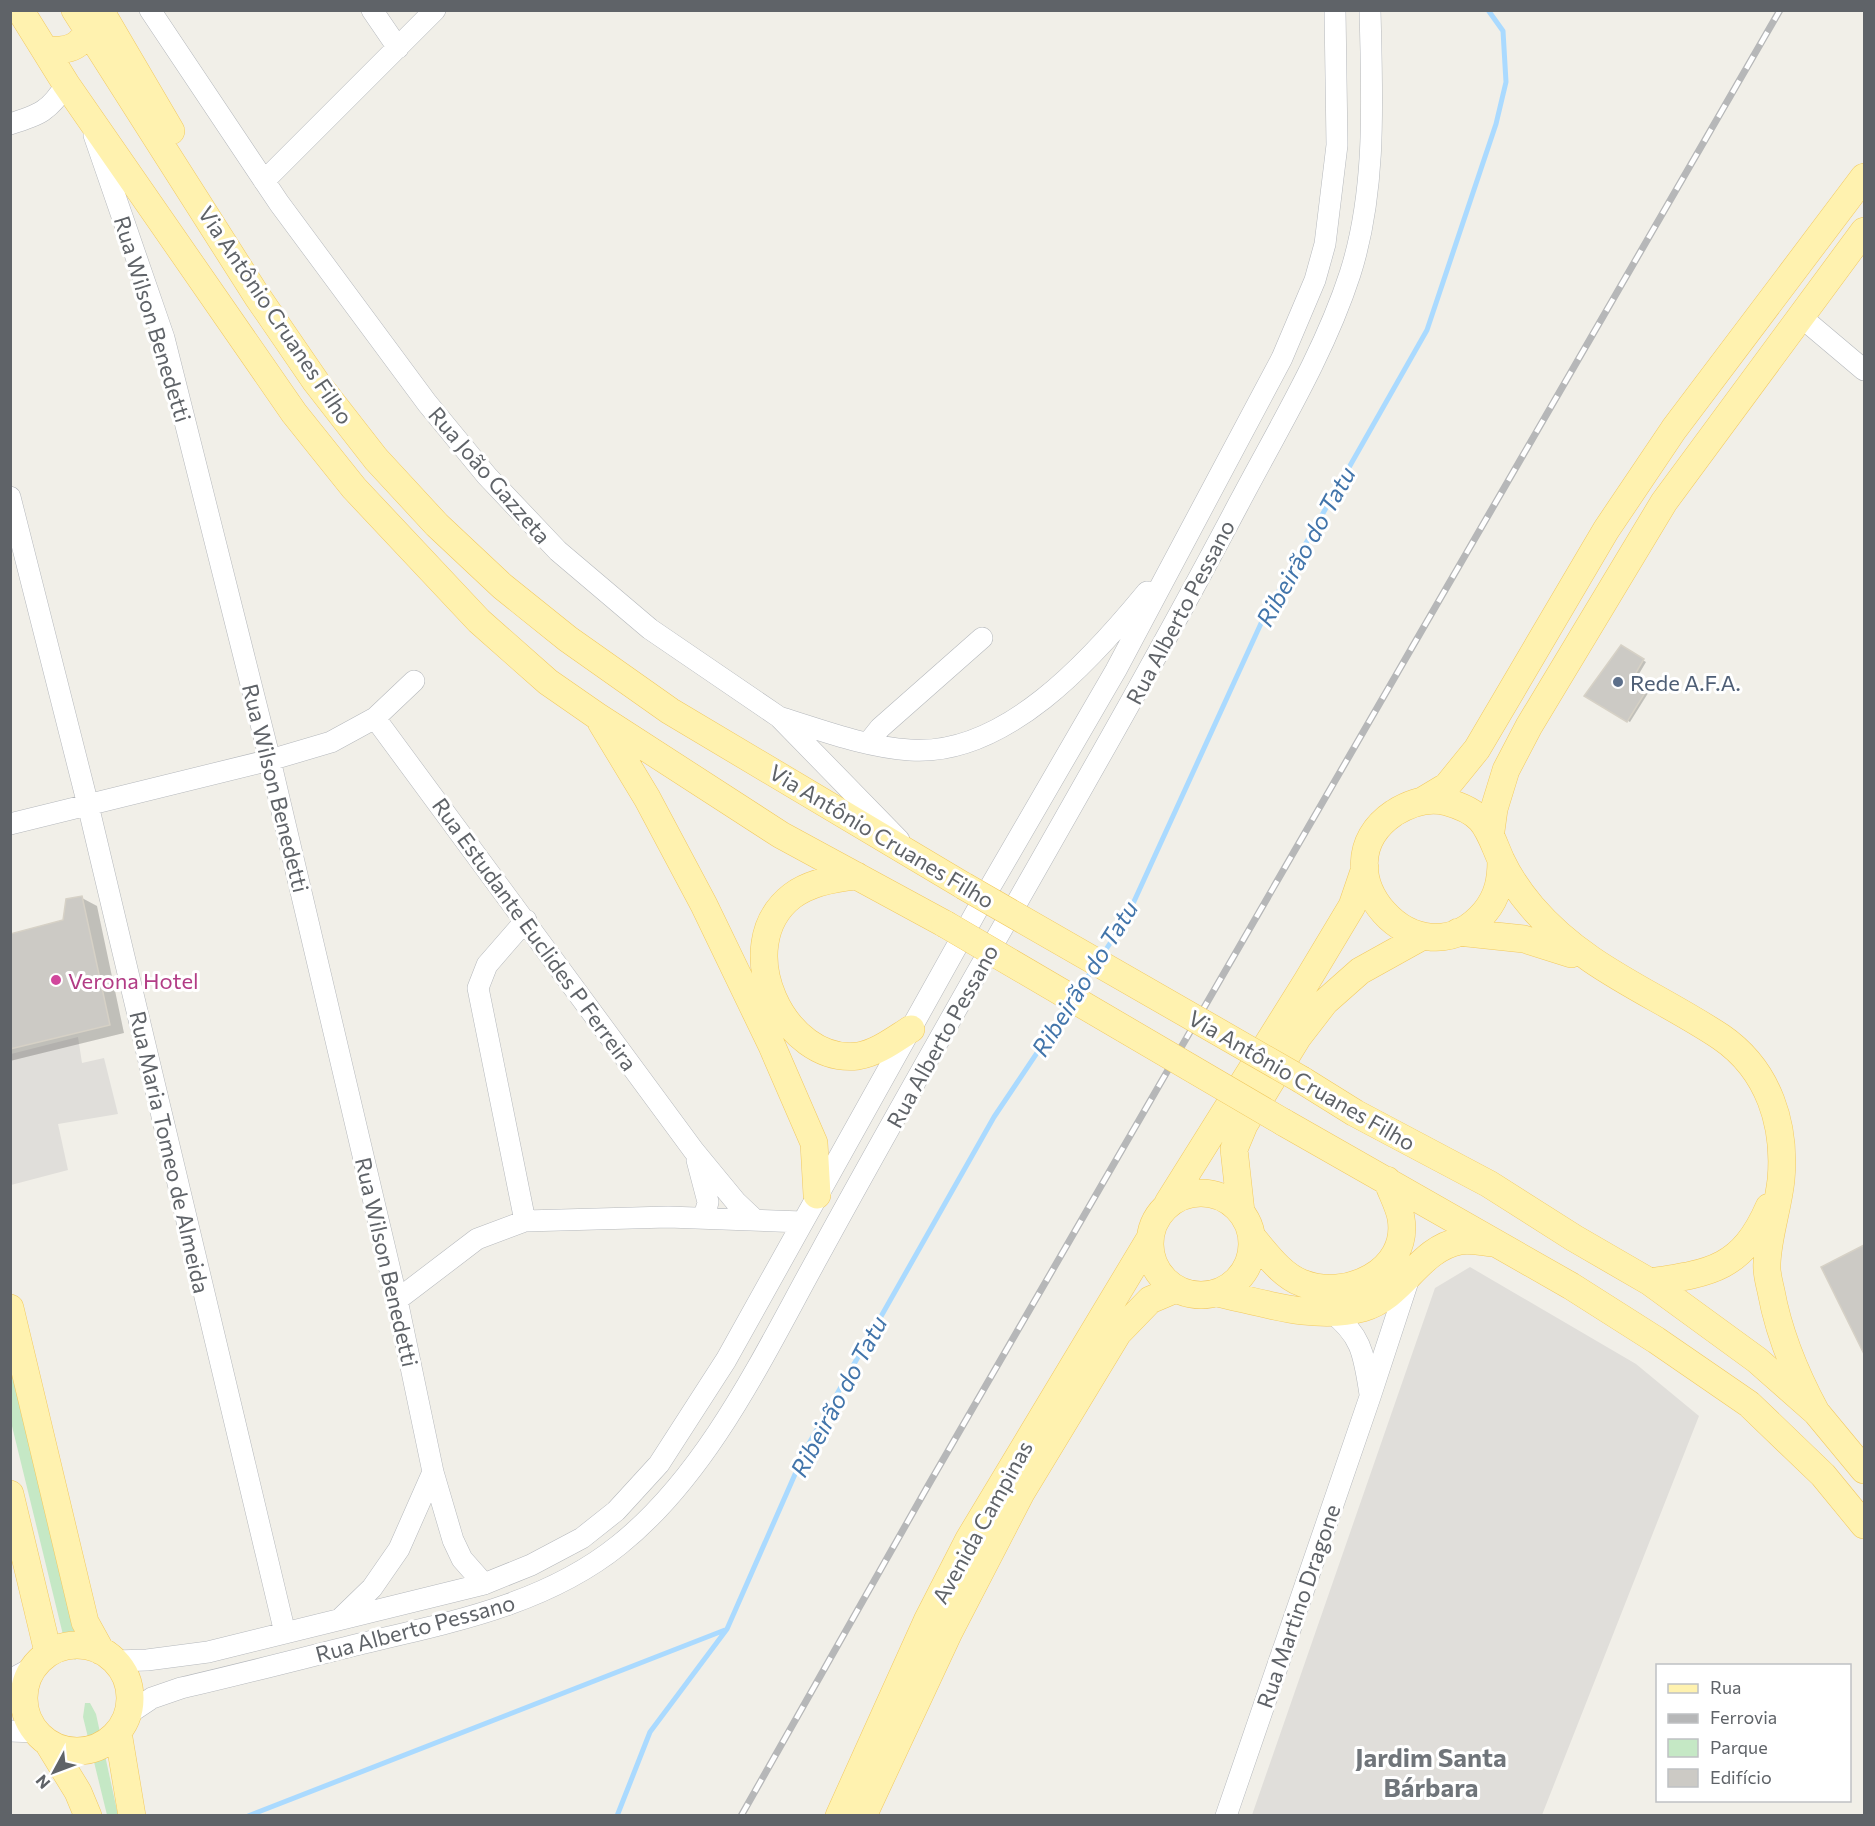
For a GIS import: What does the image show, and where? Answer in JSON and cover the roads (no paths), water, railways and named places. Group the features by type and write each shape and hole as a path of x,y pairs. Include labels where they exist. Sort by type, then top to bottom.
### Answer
{"main road":[{"name":"Via Antônio Cruanes Filho","path":"20,10 47,50 66,84 294,413 354,488 479,621 548,682 781,835 945,924 1283,1122 1387,1180 1656,1340 1749,1404 1823,1475 1864,1525"},
{"name":"Via Antônio Cruanes Filho","path":"89,15 122,86 208,215 257,296 316,382 376,459 437,525 502,586 568,639 670,711 916,858 1302,1080 1355,1113 1489,1184 1574,1238 1650,1282 1757,1360 1815,1412 1864,1470"},
{"path":"47,50 67,50 76,47 89,15"},
{"path":"1252,1237 1251,1254 1245,1271 1233,1284 1217,1293 1191,1294 1176,1289 1155,1269 1149,1240 1154,1221 1168,1203 1352,906 1375,832 1388,817 1404,807 1422,801 1446,786 1477,749 1606,530 1662,448 1864,177"},
{"path":"1491,831 1494,809 1506,770 1529,726 1664,502 1864,231"},
{"path":"597,716 647,798 704,905 772,1046 814,1143 817,1196"},
{"path":"1422,801 1441,800 1461,806 1478,816 1491,831 1501,860 1515,885 1552,930 1591,962 1723,1039 1754,1069 1773,1103 1782,1141 1781,1181 1766,1265 1775,1312 1792,1366 1815,1412"},
{"path":"1365,868 1369,892 1382,913 1400,928 1423,936 1441,936 1458,932 1478,921 1492,904 1500,883 1501,860"},
{"path":"857,876 810,887 790,897 767,936 764,953 768,987 784,1018 796,1031 830,1053 845,1056 865,1054 911,1029"},
{"path":"1458,932 1524,939 1591,962"},
{"path":"1387,1180 1402,1219 1399,1245 1391,1262 1376,1276 1357,1285 1320,1288 1301,1283 1280,1268 1252,1237 1241,1212 1234,1149 1244,1125 1298,1037 1325,1002 1360,971 1423,936"},
{"path":"1650,1282 1695,1275 1720,1267 1740,1252 1760,1228 1781,1181"},
{"path":"1168,1203 1186,1194 1206,1192 1226,1198 1241,1212"},
{"name":"Avenida Campinas","path":"839,1815 927,1621 1010,1488 1149,1240"},
{"name":"Rua Martino Dragone","path":"1217,1293 1295,1310 1331,1312 1364,1307 1392,1293 1427,1255 1439,1247 1462,1240 1496,1244"},
{"name":"Avenida Campinas","path":"863,1815 949,1632 1010,1488 1118,1333 1150,1300 1176,1289"},
{"path":"10,1308 85,1622 127,1680 130,1703 123,1723 109,1741 85,1751 59,1749 31,1735"},
{"path":"10,1494 47,1648 24,1688 23,1700 31,1735 78,1792 88,1815"},
{"path":"39,1661 55,1650 78,1645 108,1656"},
{"path":"123,1723 132,1815"}],"street":[{"name":"Rua João Gazzeta","path":"150,10 264,181 427,403 487,476 558,551 650,629 779,717 916,858"},
{"path":"372,10 398,48"},
{"path":"264,181 435,10"},
{"name":"Rua Alberto Pessano","path":"108,1656 147,1660 208,1652 484,1584 531,1565 582,1538 616,1511 642,1484 704,1396 1116,670 1282,358 1316,280 1325,244 1337,145 1335,10"},
{"name":"Rua Alberto Pessano","path":"123,1723 152,1698 181,1688 460,1620 539,1593 597,1562 638,1529 687,1476 757,1366 988,952 1148,676 1313,360 1349,275 1359,238 1371,131 1370,10"},
{"path":"10,124 45,111 56,102 66,84"},
{"name":"Rua Wilson Benedetti","path":"87,114 164,338 270,760 397,1300 433,1472 453,1540 462,1558 484,1584"},
{"path":"1800,316 1864,370"},
{"name":"Rua Maria Tomeo de Almeida","path":"10,497 88,805 285,1633"},
{"path":"779,717 868,743 912,751 964,745 989,735 1062,682 1095,651 1176,556"},
{"path":"868,743 880,728 982,638"},
{"path":"10,824 270,760 331,742 375,718 414,681"},
{"name":"Rua Estudante Euclides P Ferreira","path":"375,718 694,1151 736,1202 754,1219"},
{"path":"525,1221 478,988 487,964 526,920"},
{"name":"Rua Estudante Euclides P Ferreira","path":"694,1151 708,1202 704,1218"},
{"path":"397,1300 477,1239 525,1221 704,1218 802,1222"},
{"name":"Rua Martino Dragone","path":"1226,1815 1410,1275"},
{"name":"Rua Martino Dragone","path":"1331,1312 1347,1324 1356,1336 1363,1354 1370,1397"},
{"path":"339,1620 372,1588 399,1550 433,1472"},
{"path":"10,1680 39,1661"}],"waterway":[{"name":"Ribeirão do Tatu","path":"1101,957 1126,919 1263,619 1427,330 1496,124 1506,82 1503,31 1488,10"},
{"name":"Ribeirão do Tatu","path":"1078,992 1092,970"},
{"name":"Ribeirão do Tatu","path":"617,1816 650,1732 727,1629 807,1447 994,1117 1069,1005"},
{"path":"248,1816 725,1630"}],"railway":[{"path":"741,1816 929,1484 1780,10"}],"place":[{"name":"Rede A.F.A.","path":"1618,682"},
{"name":"Verona Hotel","path":"56,980"}],"district":[{"name":"Jardim Santa Bárbara","path":"1431,1771"}]}
